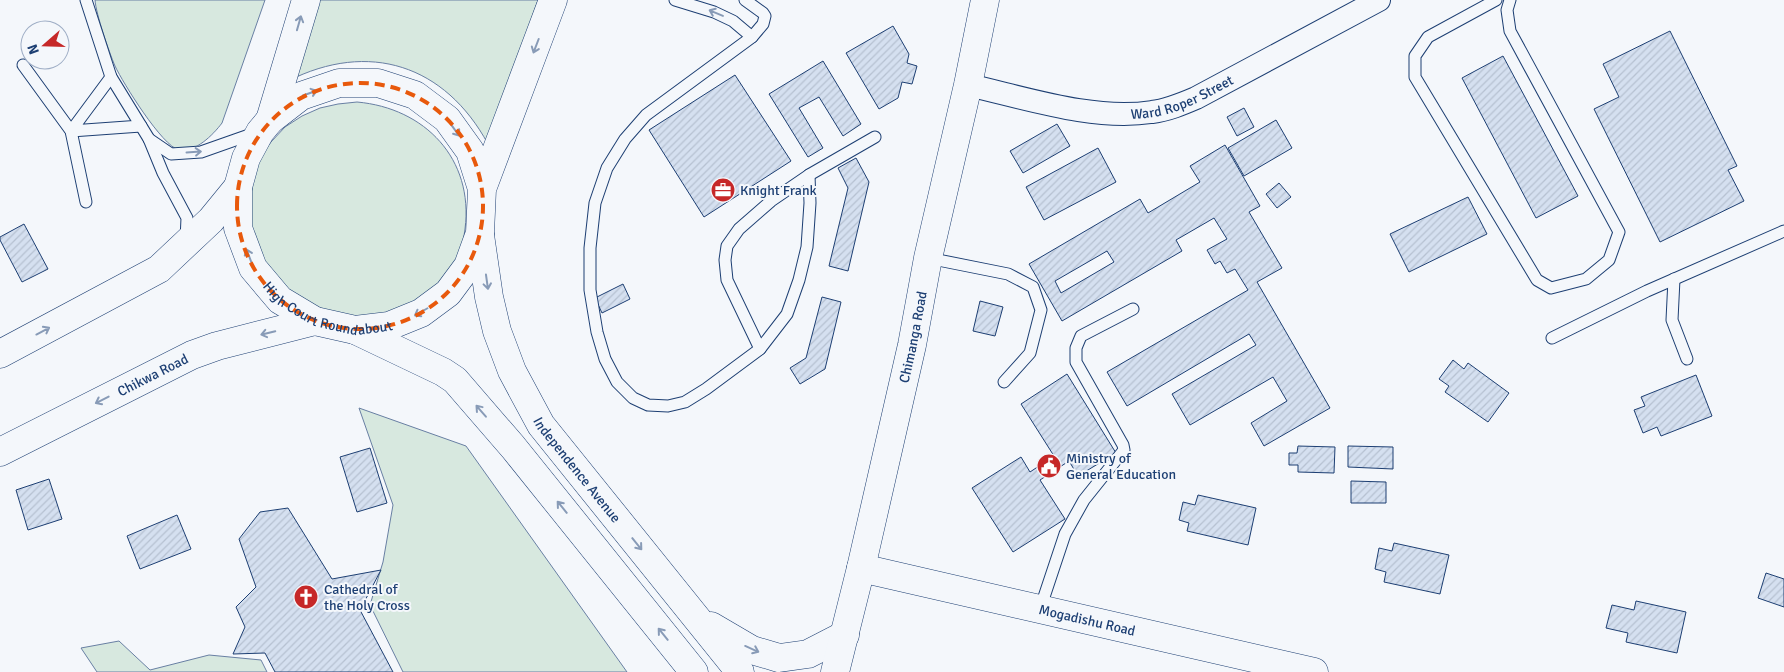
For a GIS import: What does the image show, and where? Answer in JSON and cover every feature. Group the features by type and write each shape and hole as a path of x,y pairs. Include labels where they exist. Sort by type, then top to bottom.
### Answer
{"main road":[{"name":"High Court Roundabout","path":"306,0 265,126 246,158 238,187 238,228 253,268 280,300 315,321 356,330 389,326 421,313 448,293 468,266 480,234 482,189 553,0"},
{"name":"Chimanga Road","path":"835,672 912,345 928,258 968,85 985,0"},
{"name":"High Court Roundabout","path":"265,126 301,96 339,83 378,83 416,95 447,119 470,151 482,189"},
{"path":"0,354 159,269 211,220 238,187"},
{"name":"Independence Avenue","path":"480,234 489,297 497,331 512,371 541,425 740,672"},
{"name":"Chikwa Road","path":"0,452 192,354 315,321"},
{"path":"356,330 443,372 455,380 513,448 694,672"},
{"name":"Mogadishu Road","path":"861,568 1314,672"},
{"path":"695,616 752,650 779,658 808,654 844,635"}],"street":[{"name":"Ward Roper Street","path":"968,85 1087,112 1108,114 1152,112 1174,107 1196,98 1379,0"}],"lane":[{"path":"86,0 111,78 149,139 163,173 187,218 186,244"},
{"path":"675,0 714,12 733,21 752,37"},
{"path":"745,0 761,11 765,16 765,20 752,37 646,115 625,139 607,168 596,203 590,248 590,290 597,332 604,359 617,382 633,398 648,405 668,406 685,402 706,389 760,349 787,314 799,280 807,247 810,203 809,175"},
{"path":"1496,0 1428,37 1415,56 1416,78 1537,280 1551,288 1586,279 1609,260 1619,232 1510,31 1507,10 1510,0"},
{"path":"27,70 71,130 86,202"},
{"path":"71,130 111,78"},
{"path":"71,130 141,126"},
{"path":"149,139 171,154 201,152 265,126"},
{"path":"760,349 727,280 725,260 727,246 739,229 771,201 809,175 875,137"},
{"path":"1552,338 1674,279 1784,231"},
{"path":"928,258 1008,274 1033,286 1041,310 1030,353 1004,382"},
{"path":"1674,279 1672,320 1686,359"},
{"path":"1040,609 1065,534 1084,500 1124,450 1123,445 1076,362 1076,348 1081,336 1133,309"}],"highlighted area":[{"path":"339,83 378,83 415,95 447,119 470,151 482,189 480,233 468,266 448,293 421,313 389,326 355,330 315,321 280,300 253,268 238,228 238,187 246,158 260,132 301,96"}],"shaded area":[{"path":"95,0 265,0 222,123 214,133 197,146 185,150 179,150 163,138 134,99 115,66 106,43"},
{"path":"315,0 538,0 488,144 470,117 450,95 427,79 402,68 376,62 347,62 318,69 288,81"},
{"path":"357,102 382,106 404,115 423,126 440,142 453,160 461,180 466,204 465,229 461,249 450,273 442,283 396,318 312,316 254,258 246,197 259,159 285,127 302,116 320,108"},
{"path":"359,408 466,446 627,672 403,672 370,605 383,562 393,505"},
{"path":"119,641 150,670 209,655 261,660 267,672 97,672 81,648"}],"building":[{"path":"893,26 909,54 907,63 917,66 912,84 902,82 898,98 879,109 846,53"},
{"path":"1670,31 1737,166 1728,170 1744,201 1660,242 1594,109 1619,97 1603,64"},
{"path":"1503,56 1578,196 1536,218 1462,78"},
{"path":"823,61 861,124 843,136 819,97 799,108 823,148 808,157 769,94"},
{"path":"735,75 791,161 704,217 649,130"},
{"path":"1244,108 1254,127 1237,136 1227,117"},
{"path":"1276,120 1292,148 1244,176 1228,148"},
{"path":"1057,124 1070,146 1023,173 1010,151"},
{"path":"1225,145 1260,206 1249,212 1282,268 1257,282 1330,408 1264,446 1251,423 1287,401 1273,377 1190,425 1172,394 1256,345 1249,334 1127,406 1107,372 1248,290 1235,269 1227,273 1220,261 1215,264 1207,250 1227,239 1214,218 1176,240 1182,251 1062,321 1029,264 1140,199 1148,213 1200,182 1190,166","holes":["1107,251 1114,262 1061,293 1055,281"]},
{"path":"1098,148 1116,182 1044,220 1026,187"},
{"path":"856,158 869,182 848,271 829,266 848,188 838,168"},
{"path":"1279,183 1291,197 1277,208 1266,194"},
{"path":"1468,197 1487,234 1409,272 1390,234"},
{"path":"24,224 48,269 22,282 0,237"},
{"path":"623,284 630,299 602,313 595,298"},
{"path":"822,297 841,302 825,369 800,384 790,368 806,358"},
{"path":"980,301 1003,307 995,336 973,331"},
{"path":"1453,360 1464,369 1468,363 1509,393 1488,422 1445,392 1449,386 1439,379"},
{"name":"Ministry of General Education","path":"1067,374 1116,453 1078,476 1069,461 1040,480 1065,519 1013,552 972,488 1021,457 1030,472 1054,456 1021,404"},
{"path":"1696,375 1712,416 1661,436 1657,427 1643,433 1634,410 1645,406 1641,397"},
{"path":"1298,446 1335,447 1334,473 1298,472 1298,465 1289,465 1289,453 1297,453"},
{"path":"1348,446 1393,447 1393,469 1348,467"},
{"path":"370,448 387,503 357,512 340,457"},
{"path":"49,479 62,519 28,530 16,490"},
{"path":"1351,481 1386,482 1386,503 1351,503"},
{"path":"1198,495 1256,508 1248,545 1187,531 1189,523 1179,520 1183,502 1195,505"},
{"name":"Cathedral of the Holy Cross","path":"288,508 332,579 381,570 360,610 393,672 275,672 265,653 233,654 245,627 236,607 256,587 239,539 260,512"},
{"path":"177,515 191,549 140,569 127,536"},
{"path":"1394,543 1449,555 1440,594 1384,582 1386,572 1375,569 1379,548 1392,551"},
{"path":"1766,573 1784,579 1784,607 1758,598"},
{"path":"1636,601 1686,612 1677,653 1626,642 1628,633 1606,628 1612,605 1634,610"}],"place":[{"name":"Knight Frank","path":"723,190"},
{"name":"Ministry of General Education","path":"1049,466"},
{"name":"Cathedral of the Holy Cross","path":"306,597"}]}
